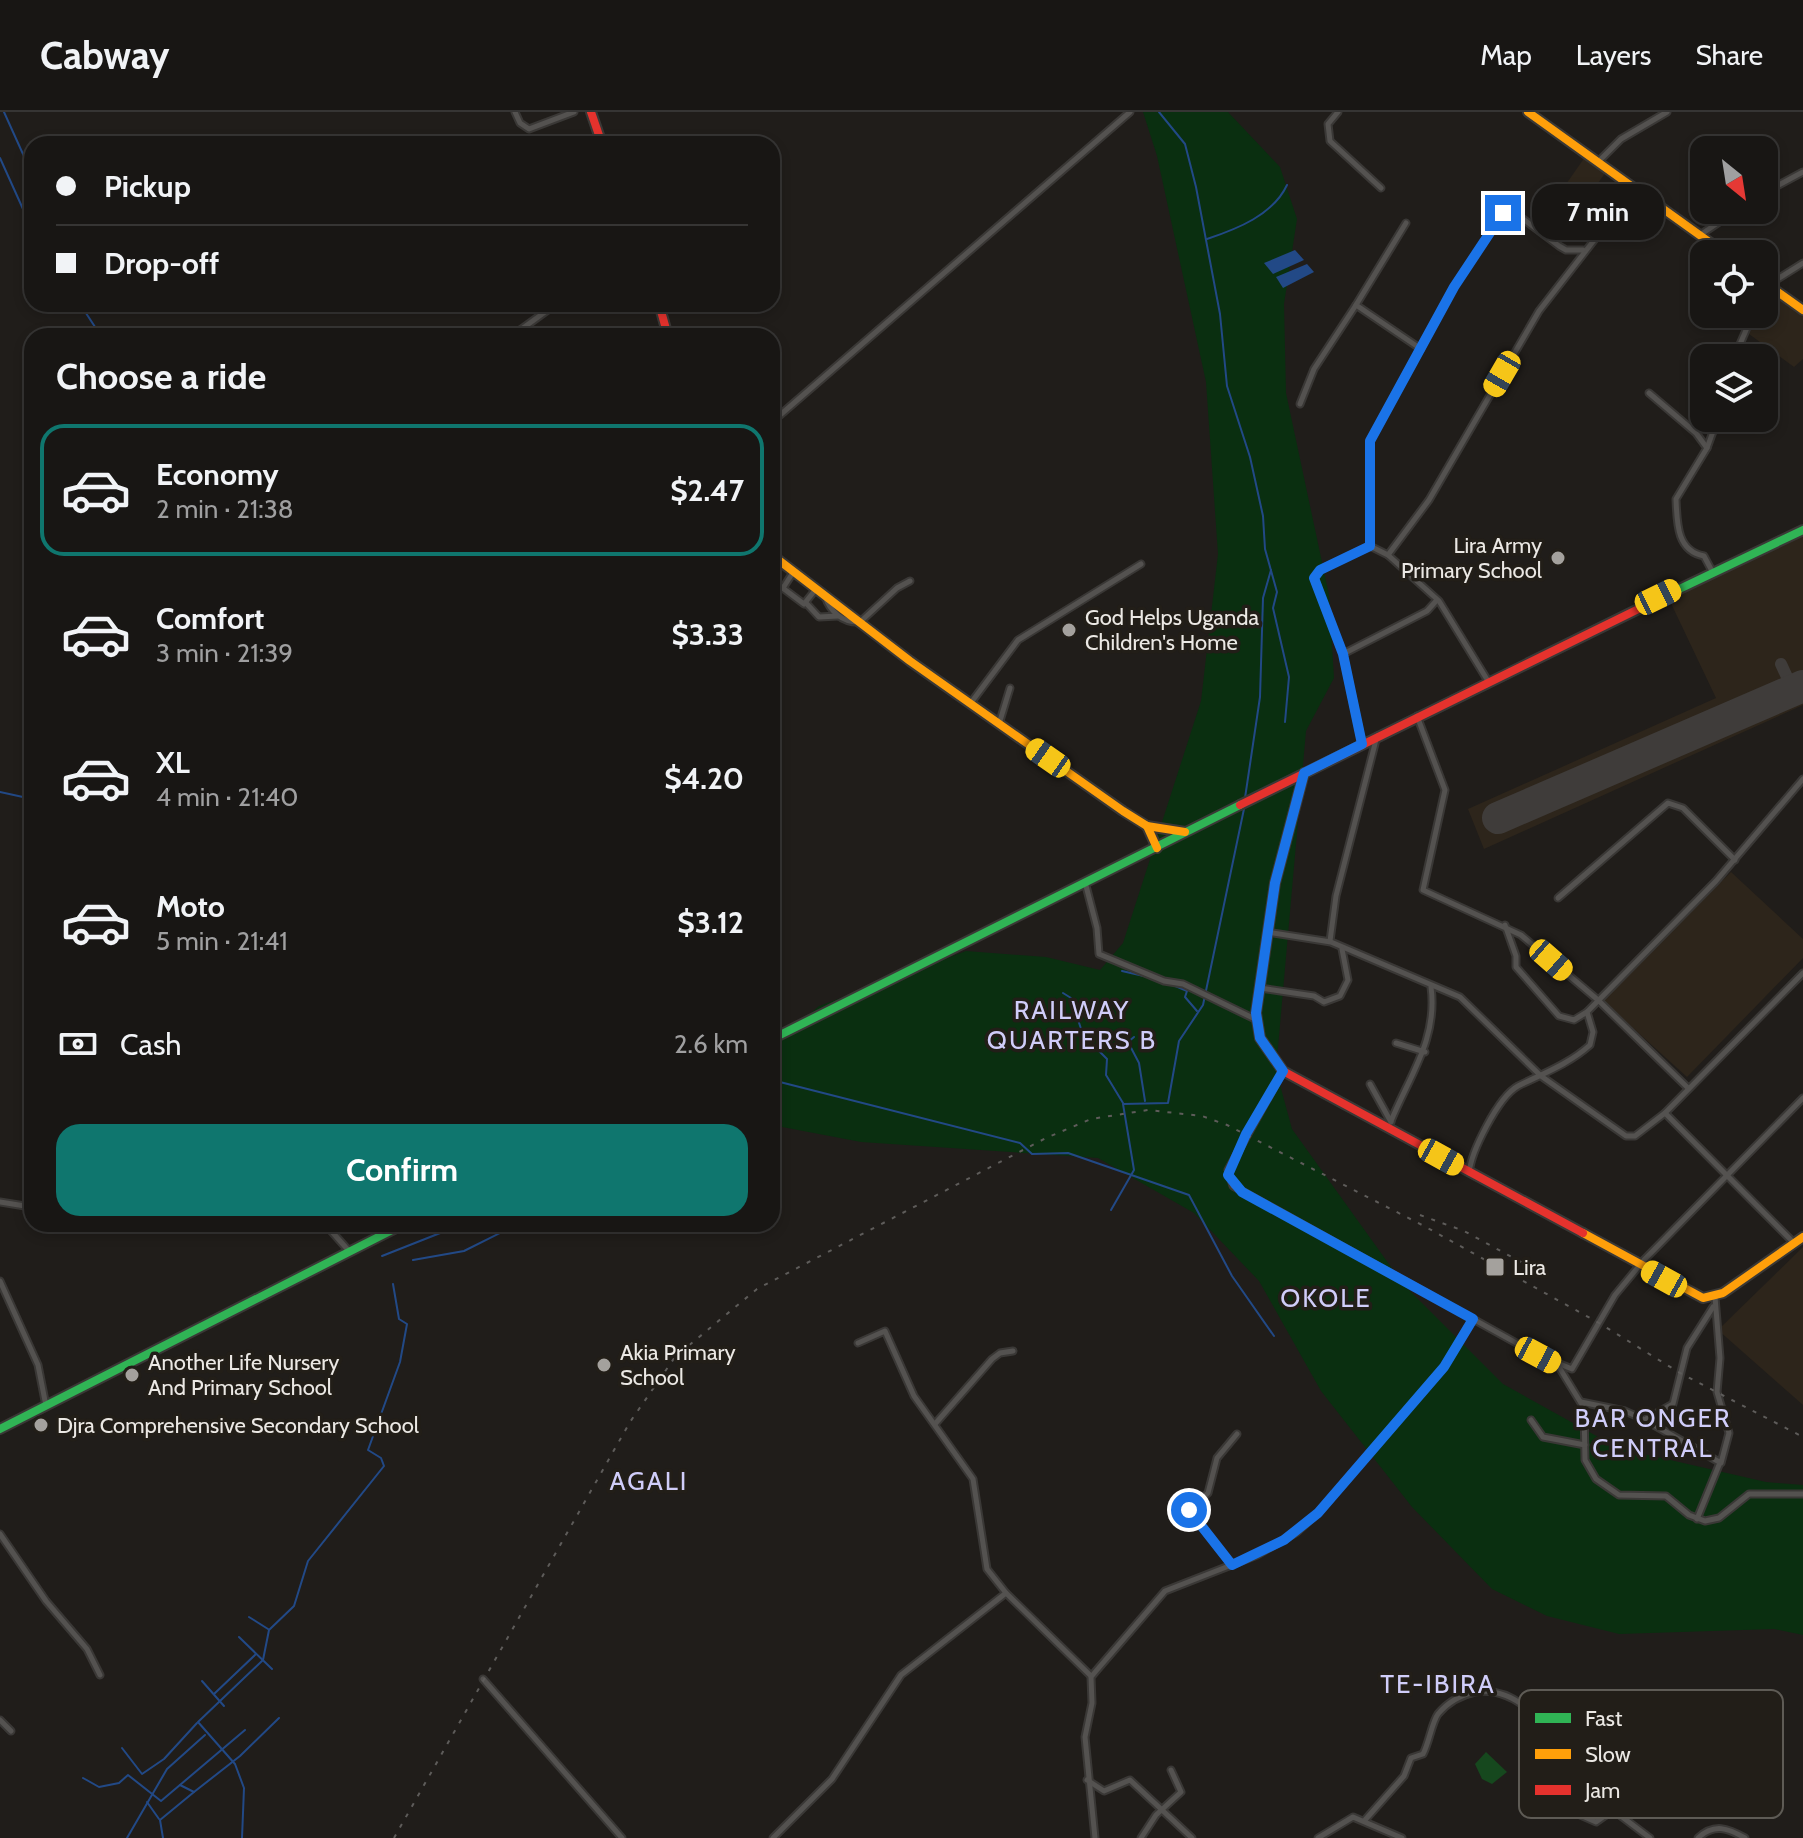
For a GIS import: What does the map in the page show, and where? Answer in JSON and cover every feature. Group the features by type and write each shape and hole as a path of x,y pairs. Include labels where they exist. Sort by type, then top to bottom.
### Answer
{"street":[{"path":"515,112 520,123 529,129 574,112"},
{"path":"591,112 599,136"},
{"path":"1338,112 1328,124 1333,147 1381,188"},
{"path":"1528,112 1707,240"},
{"path":"1598,162 1621,139 1667,112"},
{"path":"780,415 1128,113"},
{"path":"1778,185 1803,172"},
{"path":"1388,555 1429,500 1539,311 1602,230 1631,185"},
{"path":"1370,546 1370,441 1454,287 1503,213 1514,212 1566,250 1584,250"},
{"path":"1300,404 1314,369 1406,223"},
{"path":"1700,235 1716,224"},
{"path":"1778,279 1803,263"},
{"path":"1778,295 1803,310"},
{"path":"1356,305 1421,349"},
{"path":"523,328 545,312"},
{"path":"1649,393 1696,433 1707,448"},
{"path":"1712,571 1704,556 1691,554 1685,548 1676,499 1707,448 1713,432"},
{"path":"780,1035 1417,716 1712,571 1803,530"},
{"path":"1370,546 1388,555 1437,600 1488,681"},
{"path":"1362,744 1343,654 1314,578 1320,570 1370,546"},
{"path":"780,561 970,704 1147,826 1185,832"},
{"path":"970,704 1018,640 1141,564"},
{"path":"783,588 794,571"},
{"path":"825,596 838,616 850,623 860,622 897,588 910,581"},
{"path":"780,586 806,603 819,617 838,616"},
{"path":"806,603 816,589"},
{"path":"1343,654 1427,611 1437,600"},
{"path":"999,724 1010,688"},
{"path":"1417,716 1445,790 1423,890 1505,925 1521,935 1598,1000 1688,1088"},
{"path":"1331,942 1336,896 1377,736"},
{"path":"1304,773 1284,844 1267,932 1257,1020 1260,1038 1283,1071 1698,1297 1714,1301"},
{"path":"1505,925 1516,956 1516,967 1559,1016 1574,1020 1587,1012 1735,860 1803,779"},
{"path":"1558,898 1668,803 1683,808 1735,860"},
{"path":"1147,826 1157,848"},
{"path":"1085,882 1097,928 1099,954 1183,984 1257,1020"},
{"path":"1267,932 1331,942 1466,1002 1541,1076 1626,1136 1635,1136 1665,1113 1803,973"},
{"path":"1260,988 1314,996 1324,1002 1340,996 1348,980 1342,949"},
{"path":"1391,1131 1391,1121 1425,1052 1433,1009 1431,987"},
{"path":"1469,1173 1471,1156 1494,1115 1515,1088 1541,1076 1590,1045 1593,1032 1587,1012"},
{"path":"1396,1043 1425,1052"},
{"path":"1283,1071 1228,1170 1233,1186 1566,1369 1575,1367 1615,1295 1640,1265 1803,1098"},
{"path":"1370,1084 1391,1121"},
{"path":"1645,1420 1673,1404 1687,1348 1714,1301 1799,1240 1665,1113"},
{"path":"0,1202 24,1206"},
{"path":"332,1232 349,1251"},
{"path":"0,1429 388,1232"},
{"path":"0,1281 38,1365 46,1406"},
{"path":"1697,1516 1729,1433 1717,1392 1720,1358 1714,1301"},
{"path":"1095,1838 1085,1737 1092,1703 1091,1677 1165,1591 1232,1565 1284,1540 1318,1513 1444,1367 1473,1319"},
{"path":"858,1343 885,1331 905,1381 973,1479 987,1569 1006,1593 1091,1677"},
{"path":"935,1424 992,1359 1013,1351"},
{"path":"1555,1364 1581,1402 1586,1426 1587,1465 1606,1488 1634,1497 1666,1496 1689,1515 1716,1519 1749,1494 1803,1494"},
{"path":"1581,1402 1625,1411 1719,1464"},
{"path":"1531,1420 1547,1438 1585,1445"},
{"path":"1528,1430 1539,1432"},
{"path":"1232,1565 1189,1510 1208,1493 1217,1458 1237,1434"},
{"path":"0,1534 46,1601 87,1649 100,1675"},
{"path":"773,1838 832,1779 901,1675 1006,1593"},
{"path":"483,1679 490,1692 622,1838"},
{"path":"1365,1820 1404,1776 1411,1758 1423,1754 1438,1714 1460,1697 1490,1690 1519,1702"},
{"path":"0,1720 9,1729 0,1732"},
{"path":"1141,1838 1181,1790 1171,1770"},
{"path":"1087,1780 1104,1791 1127,1779 1192,1838"},
{"path":"1318,1838 1350,1817 1365,1820 1402,1838"},
{"path":"1624,1818 1650,1838"},
{"path":"1698,1838 1706,1831 1720,1828 1745,1838"}],"shaded area":[{"path":"1585,157 1606,172 1582,205 1562,190"},
{"path":"1778,298 1803,315 1803,359 1794,367 1778,355 1778,344 1763,344 1749,334 1752,328 1778,328"},
{"path":"1803,534 1803,705 1484,849 1468,809 1716,698 1668,597"},
{"path":"1731,872 1803,939 1803,958 1687,1077 1602,1000"},
{"path":"1803,1247 1803,1405 1718,1330"}],"green space":[{"path":"1143,112 1228,112 1280,167 1297,219 1284,304 1286,393 1329,595 1334,678 1306,731 1276,1070 1292,1129 1404,1285 1503,1384 1618,1448 1766,1482 1803,1485 1803,1635 1774,1629 1619,1634 1547,1616 1492,1589 1412,1507 1321,1391 1259,1281 1194,1213 1098,1158 861,1142 780,1127 780,1039 819,1006 966,951 1046,957 1100,970 1123,943 1201,701 1218,554 1206,382 1157,156"},
{"path":"1486,1752 1507,1772 1492,1784 1482,1779 1475,1764"}],"water":[{"path":"1295,250 1304,260 1273,274 1264,263"},
{"path":"1307,264 1314,272 1283,288 1276,277"}],"waterway":[{"path":"4,112 24,156"},
{"path":"1159,112 1185,144 1196,187 1220,314 1227,386 1250,457 1263,516 1265,549 1277,592 1273,608 1289,677 1285,722"},
{"path":"0,158 24,211"},
{"path":"1207,239 1263,213 1281,196 1287,185"},
{"path":"85,312 96,328"},
{"path":"1245,798 1260,697 1263,598 1271,570"},
{"path":"0,792 24,797"},
{"path":"1111,1210 1134,1170 1123,1104 1168,1103 1179,1041 1203,1005 1245,804"},
{"path":"1122,971 1148,977"},
{"path":"1173,985 1187,991 1185,997 1197,1011"},
{"path":"1063,993 1071,998 1083,1035 1107,1059 1106,1075 1123,1103"},
{"path":"1134,1037 1128,1042 1139,1063 1145,1101"},
{"path":"780,1082 1020,1143 1032,1154 1068,1153 1189,1195 1232,1276 1274,1336"},
{"path":"382,1256 443,1232"},
{"path":"413,1260 464,1251 502,1232"},
{"path":"242,1838 244,1788 235,1764 198,1722 263,1660 269,1630 294,1606 308,1561 384,1466 381,1458 368,1450 400,1362 407,1324 399,1319 393,1284"},
{"path":"249,1617 268,1629"},
{"path":"239,1637 272,1669"},
{"path":"214,1694 256,1654"},
{"path":"202,1681 224,1706"},
{"path":"194,1792 240,1756 279,1718"},
{"path":"122,1748 142,1774 164,1759 197,1723"},
{"path":"83,1778 99,1787 119,1783 128,1775 161,1801 245,1730"},
{"path":"127,1838 167,1769 205,1735"},
{"path":"163,1838 160,1820 194,1792 180,1785"},
{"path":"147,1802 159,1819"}],"taxiway":[{"path":"1781,664 1793,690"}],"runway":[{"path":"1498,818 1803,686"}],"railway":[{"path":"394,1838 630,1422 675,1357 757,1289 1046,1138 1091,1119 1148,1110 1202,1116 1227,1125 1424,1226 1599,1323 1680,1373 1803,1437"},
{"path":"1420,1215 1464,1231 1543,1274"}],"traffic: fast":[{"path":"1671,593 1803,530"},
{"path":"780,1035 1240,805"},
{"path":"0,1429 388,1232"}],"traffic: slow":[{"path":"1528,112 1706,240"},
{"path":"1778,292 1803,310"},
{"path":"780,561 910,661 1123,811 1147,826 1185,832"},
{"path":"1147,826 1157,848"},
{"path":"1583,1233 1703,1298 1723,1293 1803,1237"}],"traffic: jam":[{"path":"591,112 599,136"},
{"path":"661,312 666,328"},
{"path":"1240,805 1671,593"},
{"path":"1304,773 1275,883 1256,1013 1260,1038 1283,1071 1583,1233"}],"place":[{"name":"Lira Army Primary School","path":"1558,558"},
{"name":"God Helps Uganda Children's Home","path":"1069,630"},
{"name":"Lira","path":"1495,1267"},
{"name":"Akia Primary School","path":"604,1365"},
{"name":"Another Life Nursery And Primary School","path":"132,1375"},
{"name":"Djra Comprehensive Secondary School","path":"41,1425"}],"district":[{"name":"RAILWAY QUARTERS B","path":"1072,1025"},
{"name":"OKOLE","path":"1326,1298"},
{"name":"BAR ONGER CENTRAL","path":"1653,1433"},
{"name":"AGALI","path":"649,1481"},
{"name":"TE-IBIRA","path":"1438,1684"}],"route":[{"path":"1189,1510 1232,1565 1257,1555 1297,1532 1318,1513 1444,1367 1473,1319 1242,1192 1230,1182 1228,1170 1283,1071 1260,1038 1256,1013 1275,883 1304,773 1362,744 1350,701 1343,654 1314,578 1320,570 1370,546 1369,449 1375,428 1454,287 1503,213"}]}
